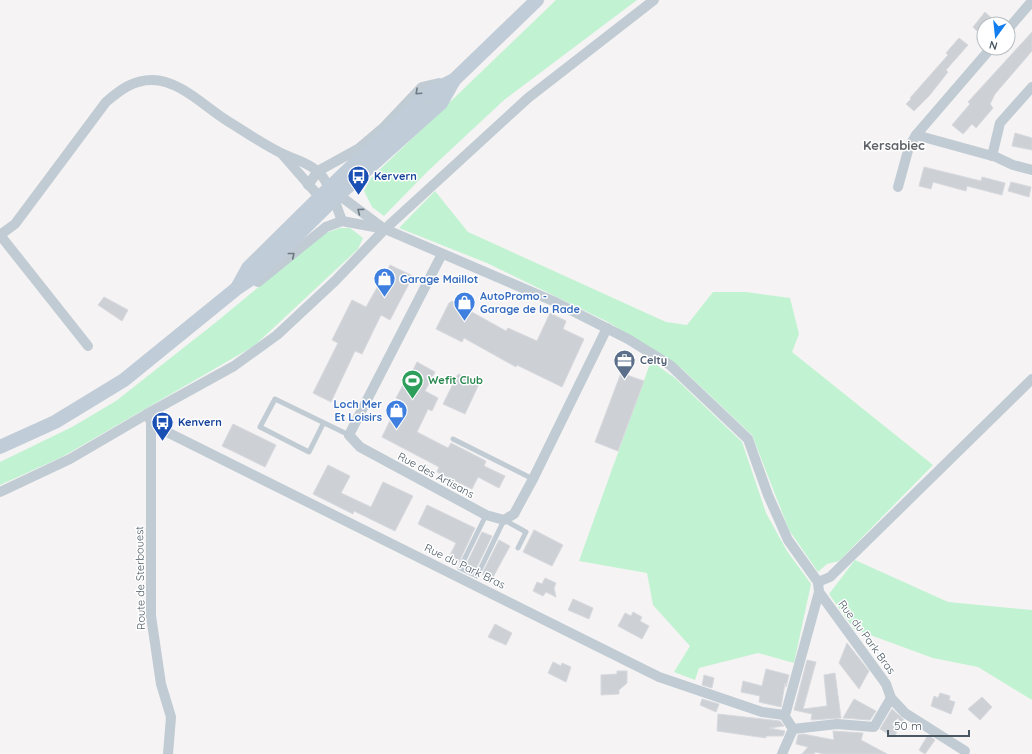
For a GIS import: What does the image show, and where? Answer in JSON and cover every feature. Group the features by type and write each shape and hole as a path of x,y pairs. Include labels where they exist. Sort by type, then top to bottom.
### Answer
{"main road":[{"path":"0,447 55,422 124,380 236,289 248,268 329,194 428,94 454,80 537,0"}],"street":[{"path":"0,492 70,459 149,418 234,366 277,335 334,281 384,229 528,98 654,0"},
{"path":"1016,20 1032,1"},
{"path":"898,187 909,147 916,135 984,56"},
{"path":"88,346 0,235 15,224 106,102 123,87 138,81 153,80 176,86 227,121 282,154 299,159 318,171 342,221"},
{"path":"308,185 318,171 358,149 384,127 422,87 454,80"},
{"path":"992,156 1000,123 1032,87"},
{"path":"916,135 992,156 1013,165 1032,170"},
{"path":"282,154 316,193 329,194 343,198 384,229"},
{"path":"236,289 255,284 326,227 342,221 384,229"},
{"name":"Rue du Park Bras","path":"384,229 546,298 607,328 670,365 748,440 768,495 788,540 886,684 890,698 905,713 965,751"},
{"path":"349,435 442,254"},
{"path":"504,520 514,514 607,328"},
{"path":"792,729 784,715 819,587 1032,379"},
{"name":"Rue du Park Bras","path":"149,418 168,434 659,676 762,712 784,715"},
{"name":"Route de Sterbouest","path":"149,418 151,616 161,684 171,717 168,754"},
{"name":"Rue des Artisans","path":"349,435 360,447 486,515 504,520"},
{"path":"792,729 837,724 874,727 890,698"},
{"path":"782,754 792,729"}],"lane":[{"path":"323,424 309,452 260,426 275,399 323,424 349,435"},
{"path":"453,439 533,478"},
{"path":"486,515 460,568 477,576 504,520 526,532 518,548"}],"green space":[{"path":"556,0 637,0 504,100 428,171 384,216 372,207 364,191 371,178"},
{"path":"435,191 468,232 666,322 687,325 713,292 746,292 790,298 799,334 792,352 933,465 839,561 827,564 818,572 789,530 752,435 681,368 608,322 487,263 399,228"},
{"path":"340,228 350,228 363,238 358,249 254,346 62,457 0,485 0,462 72,427 116,401 215,323 323,234"},
{"path":"651,361 675,378 742,442 766,513 787,551 811,584 794,663 758,653 699,668 695,680 674,672 690,646 653,605 647,573 579,561"},
{"path":"855,560 948,602 1032,610 1032,700 978,667 933,658 854,629 829,594"}],"building":[{"path":"985,12 989,16 982,16"},
{"path":"976,23 976,30 973,27"},
{"path":"1032,32 1032,51 995,94 990,104 993,108 976,128 972,124 963,134 952,125 970,104 968,102 1010,56 1016,56 1016,50"},
{"path":"959,38 968,45 946,70 948,72 929,96 914,111 906,104 948,55 946,53"},
{"path":"1015,133 1032,138 1032,150 1012,146"},
{"path":"924,167 981,181 982,177 1005,183 1002,195 967,186 966,191 933,182 931,189 919,186"},
{"path":"1011,182 1031,187 1029,197 1008,191"},
{"path":"390,265 413,276 390,320 381,315 362,354 355,351 331,402 313,393 338,343 332,340 352,300 366,307"},
{"path":"104,297 128,310 122,321 98,305"},
{"path":"452,301 506,331 508,328 537,341 550,313 566,321 563,329 584,339 562,387 517,365 516,367 464,338 462,342 436,329 449,303"},
{"path":"417,362 435,372 425,391 438,398 432,411 428,409 417,432 448,448 451,443 486,461 484,466 505,476 499,488 478,477 472,489 437,472 439,467 382,437 400,400 396,398 403,385 405,386"},
{"path":"621,373 644,381 618,451 595,442"},
{"path":"458,374 479,384 465,414 443,404"},
{"path":"233,424 276,445 265,467 222,446"},
{"path":"328,465 350,476 341,493 371,507 383,482 413,496 395,531 354,511 353,514 313,494"},
{"path":"427,505 475,528 459,562 449,557 456,543 418,524"},
{"path":"534,530 563,545 552,566 523,552"},
{"path":"482,532 492,536 475,571 466,565"},
{"path":"499,540 510,546 492,579 482,574"},
{"path":"545,578 556,583 554,588 556,597 546,592 543,596 533,591 537,582 542,584"},
{"path":"573,599 593,608 589,619 568,610"},
{"path":"633,612 642,617 640,621 649,626 642,639 618,626 625,613 631,616"},
{"path":"495,624 512,633 506,645 488,637"},
{"path":"847,643 869,671 859,689 839,663"},
{"path":"807,660 816,662 803,709 827,706 824,675 835,673 841,718 811,720 812,714 794,710"},
{"path":"553,662 561,666 562,663 571,667 566,682 548,673"},
{"path":"766,669 789,675 786,687 785,683 781,707 759,702 760,696 741,692 743,681 762,686"},
{"path":"617,671 627,671 627,683 619,690 619,694 601,695 601,675 617,674"},
{"path":"704,675 714,678 712,688 702,685"},
{"path":"940,693 950,696 949,700 955,702 951,714 931,706 934,696 938,698"},
{"path":"982,697 992,707 980,720 968,709"},
{"path":"702,699 719,704 716,712 700,705"},
{"path":"854,699 876,711 870,720 843,718"},
{"path":"892,709 904,720 894,737 880,729"},
{"path":"718,714 780,721 784,726 769,728 785,731 783,736 766,736 766,738 717,731"},
{"path":"833,731 863,733 861,740 887,754 824,754 815,752 814,754 802,754 808,747 796,744 798,735 803,734 834,740"},
{"path":"928,735 935,740 925,754 919,750"}],"place":[{"name":"Kervern","path":"359,196"},
{"name":"Garage Maillot","path":"385,298"},
{"name":"AutoPromo - Garage de la Rade","path":"464,322"},
{"name":"Celty","path":"625,380"},
{"name":"Wefit Club","path":"412,400"},
{"name":"Loch Mer Et Loisirs","path":"397,430"},
{"name":"Kenvern","path":"162,442"}],"district":[{"name":"Kersabiec","path":"894,145"}]}
